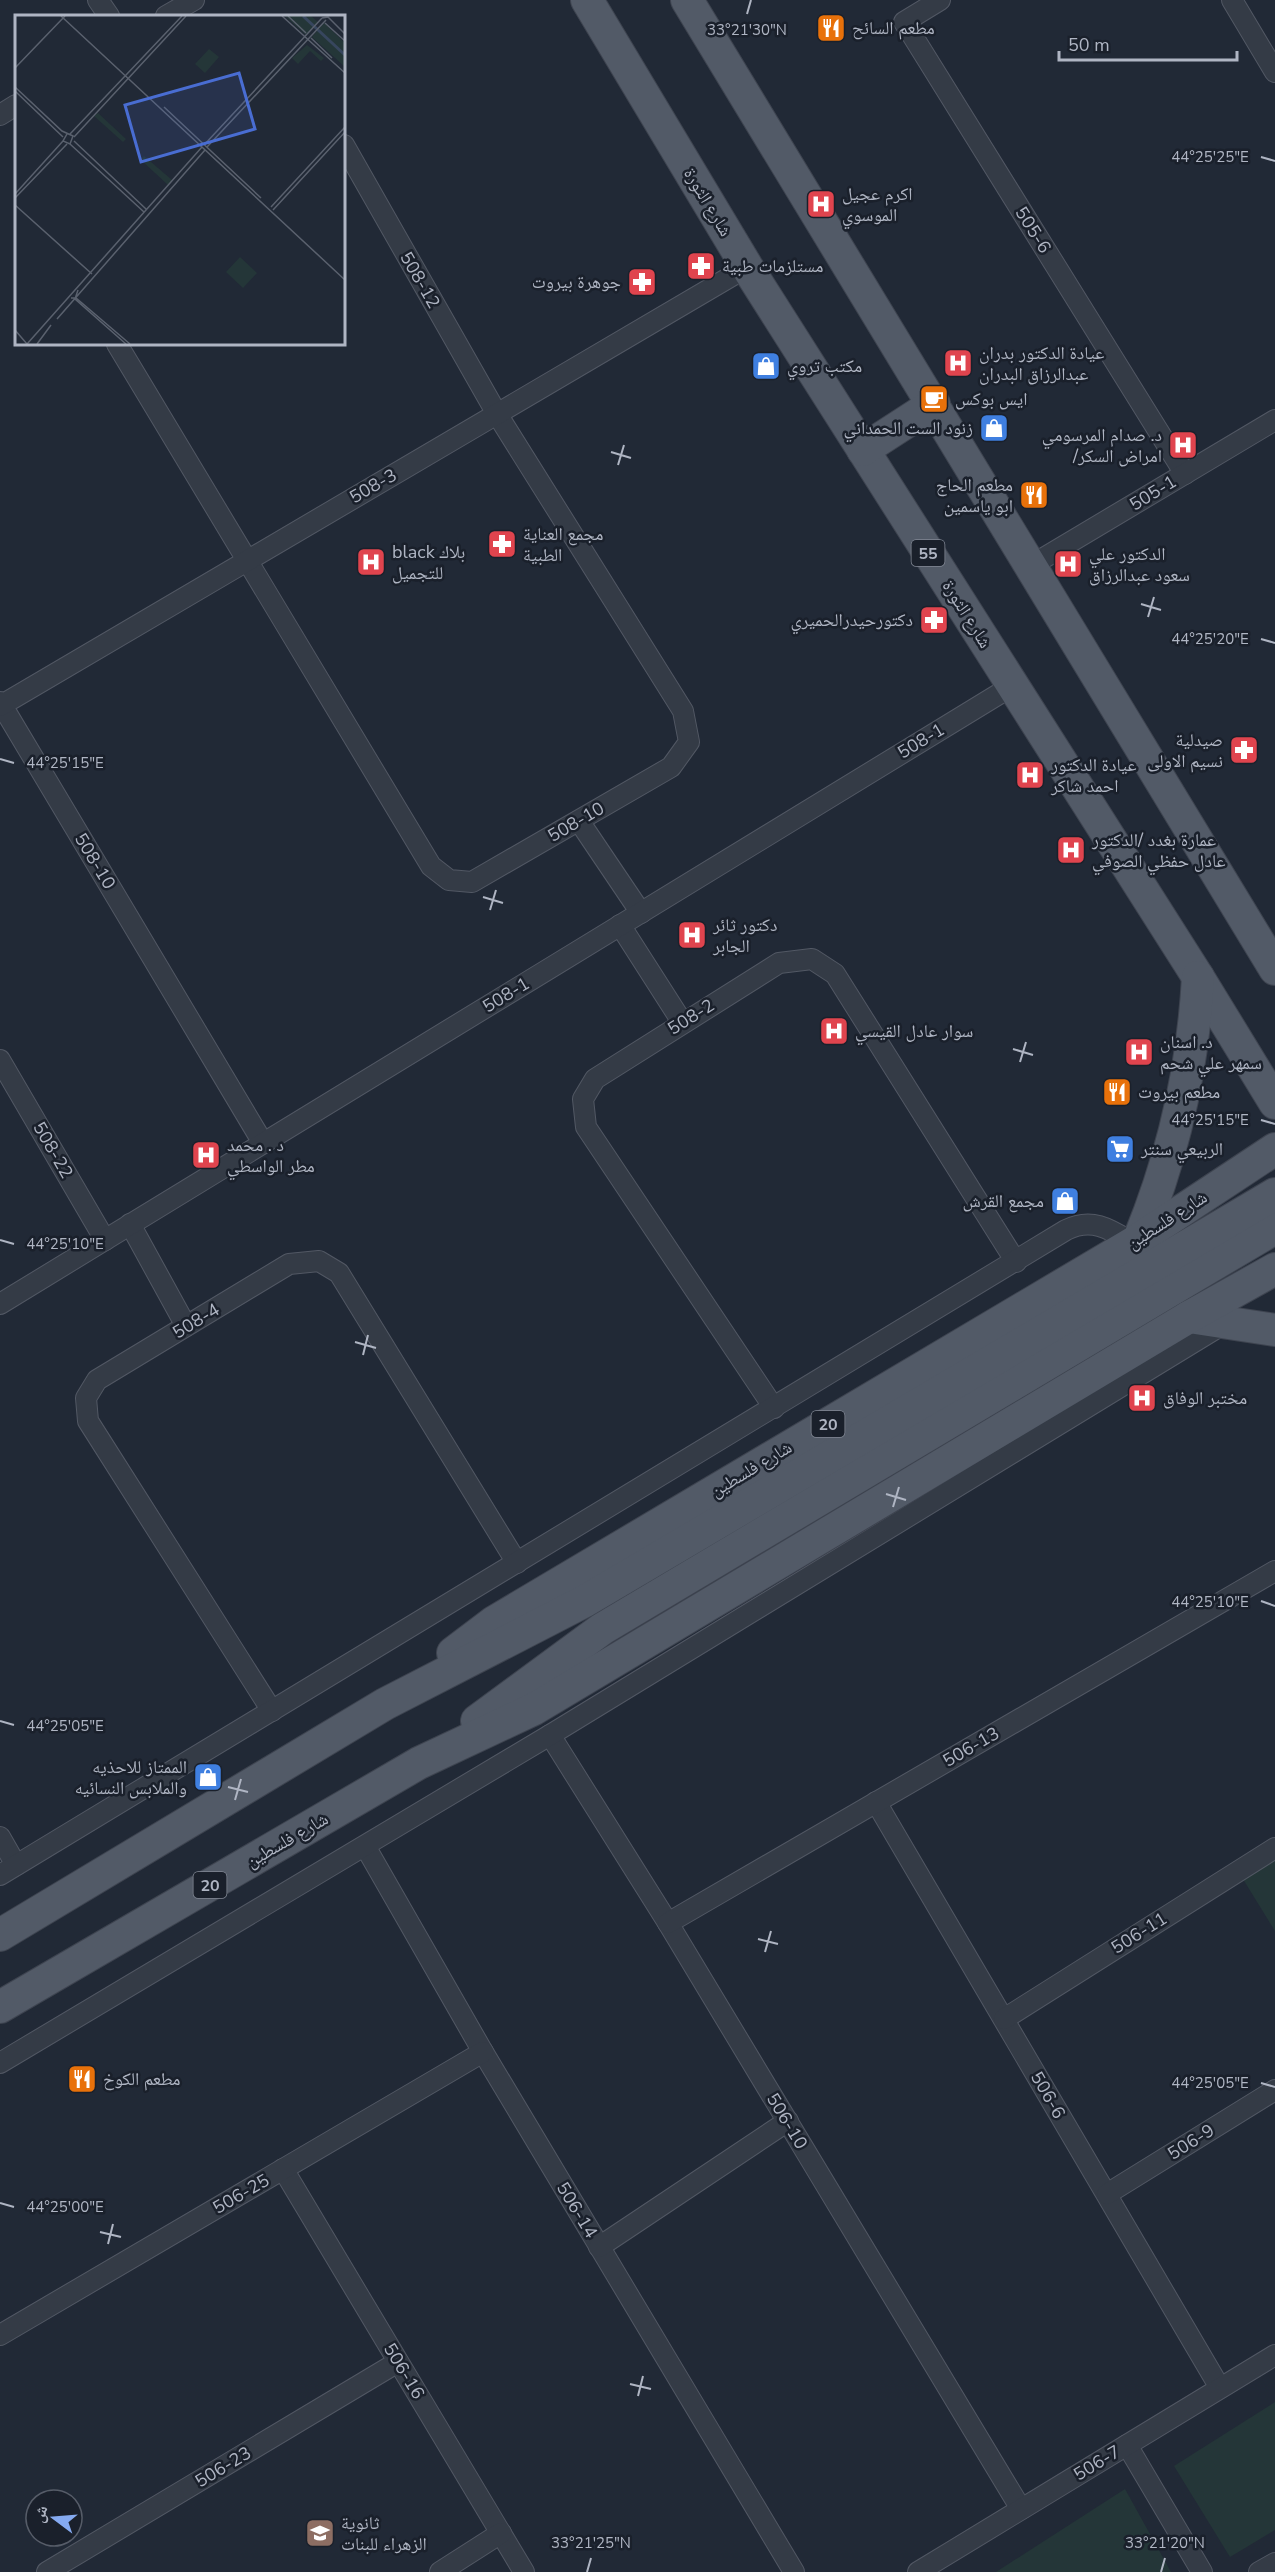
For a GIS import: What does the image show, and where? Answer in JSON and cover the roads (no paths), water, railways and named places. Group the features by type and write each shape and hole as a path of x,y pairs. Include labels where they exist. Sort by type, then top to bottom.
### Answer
{"main road":[{"name":"شارع الثورة","path":"587,0 747,267 1198,977 1275,1103"},
{"path":"687,0 1267,947 1275,969"},
{"path":"863,450 934,404"},
{"path":"1136,1241 1156,1197 1182,1111 1190,1067 1198,977"},
{"name":"شارع فلسطين","path":"385,1704 494,1622 1136,1241 1275,1149"},
{"name":"شارع فلسطين","path":"0,1935 385,1704 585,1601 1275,1194"},
{"name":"شارع فلسطين","path":"419,1763 602,1629 1275,1228"},
{"name":"شارع فلسطين","path":"0,2007 419,1763 534,1709 1189,1317 1275,1269"},
{"path":"1189,1317 1275,1330"}],"street":[{"path":"98,0 108,15"},
{"path":"168,15 194,0"},
{"name":"505-6","path":"940,0 904,22 1185,474"},
{"path":"1232,0 1275,72"},
{"path":"0,115 15,106"},
{"name":"508-12","path":"345,148 497,414"},
{"name":"508-3","path":"0,704 747,267"},
{"path":"118,345 246,561"},
{"name":"508-10","path":"246,561 431,866 449,880 472,882 579,821 671,767 689,742 683,711 497,414"},
{"name":"505-1","path":"1032,565 1275,420"},
{"name":"508-1","path":"0,1304 1012,686"},
{"name":"508-10","path":"0,704 263,1143"},
{"path":"579,821 641,913"},
{"path":"620,925 682,1022"},
{"name":"508-2","path":"774,1408 586,1127 583,1100 595,1079 682,1022 779,963 812,959 835,975 1016,1262"},
{"name":"508-22","path":"0,1060 105,1240"},
{"path":"0,1837 8,1870 1066,1230 1087,1223 1109,1228 1136,1241"},
{"path":"130,1224 186,1326"},
{"name":"508-4","path":"272,1711 88,1421 86,1398 98,1380 186,1326 289,1264 319,1261 339,1273 517,1563"},
{"path":"0,2063 550,1735 1225,1323"},
{"name":"506-13","path":"668,1923 1275,1572"},
{"name":"506-10","path":"550,1735 668,1923 1022,2509"},
{"name":"506-6","path":"876,1802 1220,2388"},
{"name":"506-14","path":"365,1846 483,2052 794,2572"},
{"name":"506-11","path":"1004,2019 1275,1848"},
{"name":"506-25","path":"0,2335 483,2052"},
{"name":"506-9","path":"1107,2194 1275,2090"},
{"path":"599,2247 788,2121"},
{"name":"506-16","path":"283,2169 524,2572"},
{"name":"506-7","path":"918,2572 1275,2355"},
{"name":"506-23","path":"47,2572 398,2362"},
{"path":"1127,2445 1202,2572"},
{"path":"440,2572 501,2533"},
{"path":"1259,2572 1275,2562"}],"place":[{"name":"مطعم السائح","path":"831,28"},
{"name":"اكرم عجيل الموسوي","path":"821,204"},
{"name":"مستلزمات طبية","path":"701,266"},
{"name":"جوهرة بيروت","path":"642,282"},
{"name":"عيادة الدكتور بدران عبدالرزاق البدران","path":"958,363"},
{"name":"مكتب تروي","path":"766,366"},
{"name":"ايس بوكس","path":"934,399"},
{"name":"زنود الست الحمداني","path":"994,428"},
{"name":"د. صدام المرسومي /امراض السكر","path":"1183,445"},
{"name":"مطعم الحاج ابو ياسمين","path":"1034,495"},
{"name":"مجمع العناية الطبية","path":"502,544"},
{"name":"black بلاك للتجميل","path":"371,562"},
{"name":"الدكتور علي سعود عبدالرزاق","path":"1068,564"},
{"name":"دكتورحيدرالحميري","path":"934,620"},
{"name":"صيدلية نسيم الاولى","path":"1244,750"},
{"name":"عيادة الدكتور احمد شاكر","path":"1030,775"},
{"name":"عمارة بغدد /الدكتور عادل حفظي الصوفي","path":"1071,850"},
{"name":"دكتور ثائر الجابر","path":"692,935"},
{"name":"سوار عادل القيسي","path":"834,1031"},
{"name":"د. اسنان سمهر علي شحم","path":"1139,1052"},
{"name":"مطعم بيروت","path":"1117,1092"},
{"name":"الربيعي سنتر","path":"1120,1149"},
{"name":"د . محمد مطر الواسطي","path":"206,1155"},
{"name":"مجمع القرش","path":"1065,1201"},
{"name":"مختبر الوفاق","path":"1142,1398"},
{"name":"الممتاز للاحذيه والملابس النسائيه","path":"208,1777"},
{"name":"مطعم الكوخ","path":"82,2079"},
{"name":"ثانوية الزهراء للبنات","path":"320,2533"}]}
